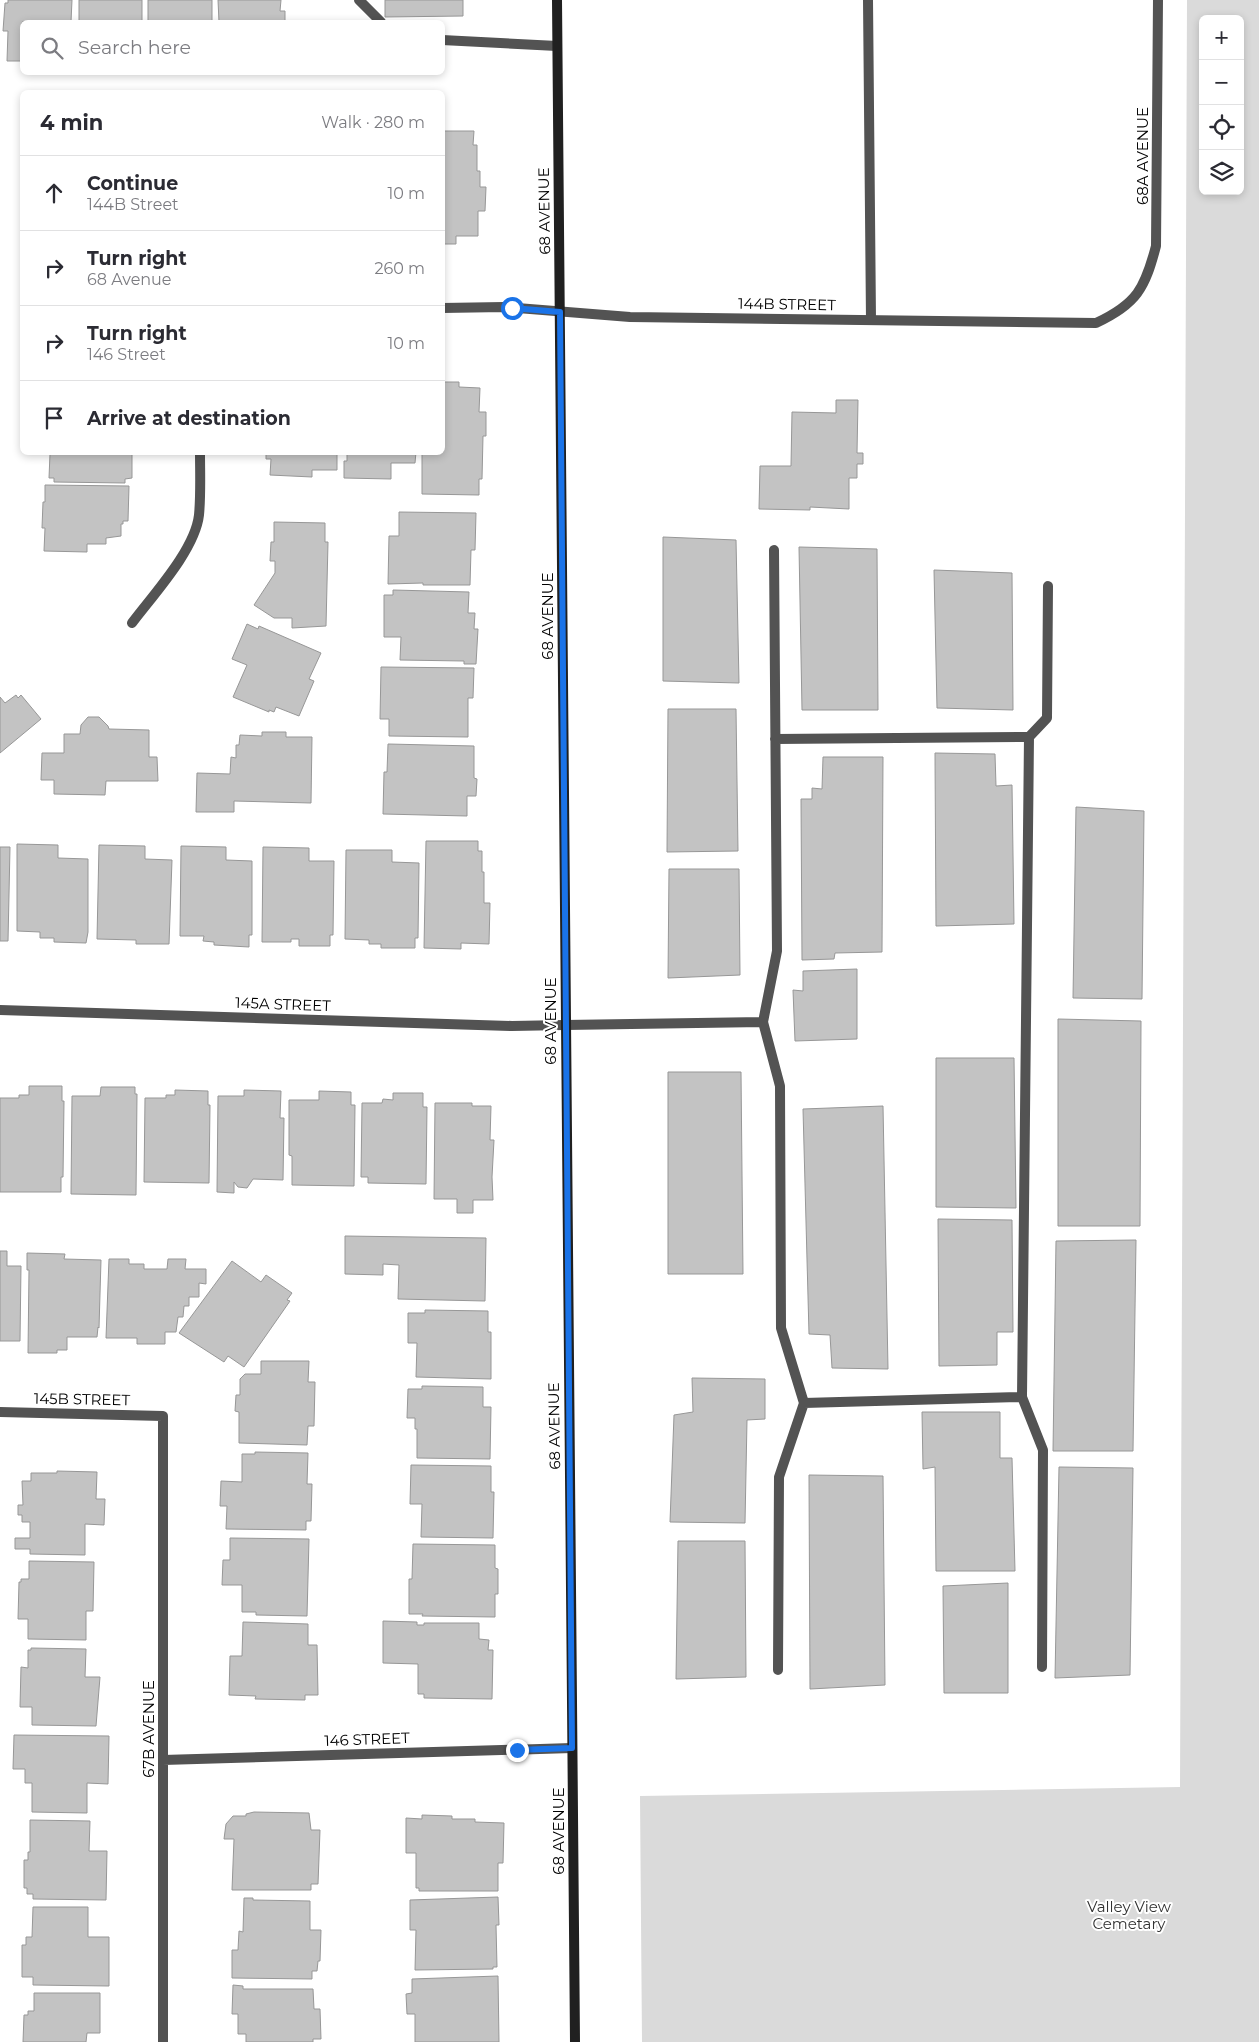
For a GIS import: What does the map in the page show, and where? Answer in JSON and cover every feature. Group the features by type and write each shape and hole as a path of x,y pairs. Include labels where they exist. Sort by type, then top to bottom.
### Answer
{"street":[{"path":"359,0 378,20"},
{"name":"68 AVENUE","path":"557,0 575,2042"},
{"path":"868,0 871,320"},
{"name":"68A AVENUE","path":"1127,304 1140,292 1149,273 1156,246 1158,0"},
{"path":"445,40 557,46"},
{"name":"144B STREET","path":"445,308 504,307 630,317 1096,323 1112,316 1127,304"},
{"path":"132,623 182,556 193,536 198,516 200,455"},
{"path":"774,550 776,951 764,1022 780,1086 781,1328 804,1403 779,1477 778,1670"},
{"path":"775,740 1029,736 1047,718 1048,586"},
{"path":"1029,736 1022,1397 1043,1450 1042,1667"},
{"name":"145A STREET","path":"0,1010 512,1026 764,1022"},
{"path":"804,1403 1022,1397"},
{"name":"145B STREET","path":"0,1412 163,1416"},
{"name":"67B AVENUE","path":"163,1416 163,2042"},
{"name":"146 STREET","path":"163,1760 572,1748"}],"green space":[{"name":"Valley View Cemetary","path":"1187,0 1259,0 1259,2042 642,2042 640,1796 1180,1787"}],"building":[{"path":"8,0 72,0 71,20 20,20 20,61 7,61 8,31 3,31 5,3 8,3"},
{"path":"79,0 142,0 142,20 79,20"},
{"path":"148,0 212,0 212,20 148,20"},
{"path":"218,0 281,0 280,11 285,11 285,20 219,20"},
{"path":"385,0 463,0 463,16 385,17"},
{"path":"445,131 474,131 473,145 477,145 477,171 480,171 480,187 486,187 485,211 478,211 478,236 456,236 456,244 445,244"},
{"path":"445,382 459,382 459,387 480,388 479,412 486,412 486,436 483,436 482,479 479,479 479,495 422,494 422,455 445,455"},
{"path":"836,400 858,400 857,453 863,453 863,464 857,464 857,478 849,478 849,509 810,507 810,510 759,509 760,466 791,466 792,412 836,413"},
{"path":"50,455 132,455 132,478 125,479 125,483 54,482 54,478 49,478"},
{"path":"266,455 337,455 337,470 312,470 312,477 270,475 271,459 266,459"},
{"path":"347,455 416,455 415,463 391,463 391,479 344,478 344,461 347,461"},
{"path":"45,485 129,486 128,521 123,521 123,524 121,524 121,536 106,538 106,544 87,544 87,552 44,551 45,528 42,528"},
{"path":"399,512 476,513 475,550 471,550 470,585 388,584 389,536 399,536"},
{"path":"274,522 325,523 325,542 328,542 326,626 292,628 292,618 274,618 254,605 275,573 275,561 270,561 271,542 274,542"},
{"path":"663,537 736,540 739,683 663,681"},
{"path":"799,547 877,549 878,710 802,710"},
{"path":"934,570 1012,573 1013,710 937,708"},
{"path":"393,590 469,592 468,613 475,613 474,629 478,629 476,664 464,664 464,661 400,660 401,637 384,637 384,595 393,595"},
{"path":"247,624 258,629 259,626 321,653 309,679 314,681 299,716 276,707 274,712 269,710 269,712 233,697 247,665 232,659"},
{"path":"381,667 474,668 473,698 468,698 468,737 389,736 389,719 380,719"},
{"path":"16,695 18,698 21,695 41,719 0,753 0,697 5,703"},
{"path":"668,709 736,709 738,851 667,852"},
{"path":"88,717 99,717 109,729 149,730 149,757 157,757 158,781 106,781 105,795 54,794 54,780 41,780 42,753 64,753 64,734 80,734 81,725"},
{"path":"262,732 286,732 286,737 312,737 311,803 234,801 234,812 196,812 197,773 230,774 231,757 236,758 236,745 239,745 240,735 262,736"},
{"path":"388,744 474,746 474,778 477,779 476,796 467,796 467,816 383,814 384,772 387,772"},
{"path":"935,753 995,754 996,786 1012,785 1014,924 936,926"},
{"path":"823,757 883,757 882,952 835,953 834,959 802,960 801,799 812,799 812,788 822,789"},
{"path":"1076,807 1144,811 1142,999 1073,998"},
{"path":"426,841 478,841 478,851 482,851 484,903 490,903 489,944 461,943 461,949 424,948"},
{"path":"17,844 58,845 58,858 88,859 88,932 86,943 54,942 54,938 40,938 40,932 17,931"},
{"path":"99,845 145,846 145,859 172,860 169,944 136,944 136,940 97,939"},
{"path":"181,846 226,847 226,860 252,861 252,935 249,935 249,947 214,945 214,942 203,941 204,936 180,936"},
{"path":"0,847 10,847 8,941 0,941"},
{"path":"263,847 309,848 309,861 334,861 333,935 330,935 330,946 299,946 299,939 291,939 291,942 262,942"},
{"path":"346,850 392,850 392,862 419,863 418,938 415,938 415,948 381,948 381,944 369,944 369,940 345,939"},
{"path":"669,869 739,869 740,975 668,978"},
{"path":"857,969 857,1039 795,1041 793,990 803,991 803,971"},
{"path":"1058,1019 1141,1021 1140,1226 1058,1226"},
{"path":"936,1058 1014,1058 1016,1208 936,1207"},
{"path":"668,1072 741,1072 743,1274 668,1274"},
{"path":"29,1086 62,1086 62,1101 64,1101 63,1177 61,1177 61,1192 0,1192 0,1098 19,1098 19,1095 29,1095"},
{"path":"101,1087 135,1087 135,1094 137,1094 136,1195 71,1194 72,1096 100,1096"},
{"path":"175,1090 208,1091 208,1105 210,1105 209,1183 144,1182 145,1098 166,1098 166,1095 175,1095"},
{"path":"244,1090 281,1091 280,1118 284,1118 283,1180 253,1179 247,1188 238,1187 234,1182 234,1193 217,1192 218,1096 244,1096"},
{"path":"319,1091 351,1092 351,1105 355,1105 354,1186 292,1185 292,1156 289,1155 289,1100 319,1100"},
{"path":"393,1093 423,1093 423,1107 427,1107 426,1184 368,1183 368,1177 361,1177 362,1103 382,1103 383,1099 393,1100"},
{"path":"435,1103 472,1103 472,1106 491,1106 490,1140 494,1140 493,1200 473,1200 473,1213 457,1213 457,1199 434,1199"},
{"path":"883,1106 888,1369 832,1368 830,1335 809,1334 803,1109"},
{"path":"938,1219 1012,1220 1013,1332 997,1332 997,1365 939,1366"},
{"path":"345,1236 486,1238 485,1301 398,1299 399,1265 383,1264 383,1275 345,1274"},
{"path":"1136,1240 1133,1451 1053,1451 1056,1241"},
{"path":"0,1251 7,1251 7,1266 21,1266 20,1341 0,1341"},
{"path":"27,1253 65,1254 64,1259 101,1260 99,1328 97,1337 67,1337 67,1350 57,1350 57,1353 28,1353 29,1270 27,1270"},
{"path":"109,1259 129,1259 129,1264 144,1264 144,1269 167,1269 168,1259 186,1259 185,1269 206,1269 206,1284 199,1283 199,1297 189,1297 189,1306 184,1306 183,1317 178,1317 176,1332 165,1332 165,1344 137,1344 137,1338 106,1338"},
{"path":"232,1261 261,1282 266,1275 292,1293 287,1300 290,1301 244,1367 228,1356 224,1362 179,1333"},
{"path":"425,1310 488,1311 488,1332 491,1332 491,1379 416,1377 417,1343 408,1343 408,1313 425,1313"},
{"path":"261,1361 309,1361 308,1382 315,1382 314,1426 308,1426 307,1445 239,1443 239,1412 235,1411 236,1395 240,1395 240,1379 245,1374 261,1374"},
{"path":"692,1378 765,1379 765,1419 747,1420 745,1523 670,1522 674,1415 693,1412"},
{"path":"422,1386 483,1387 483,1407 491,1407 490,1459 417,1458 415,1418 407,1418 408,1389 422,1389"},
{"path":"922,1412 1000,1412 1000,1458 1012,1458 1015,1571 936,1571 935,1467 923,1469"},
{"path":"255,1452 308,1453 307,1484 312,1484 311,1521 306,1521 306,1530 226,1529 227,1506 220,1506 221,1481 242,1482 242,1454 255,1454"},
{"path":"411,1465 491,1466 491,1492 494,1492 493,1538 421,1537 422,1504 410,1504"},
{"path":"1059,1467 1133,1468 1130,1675 1055,1678"},
{"path":"57,1471 97,1472 96,1499 105,1499 104,1525 85,1524 85,1555 30,1554 30,1549 15,1549 15,1538 30,1538 30,1522 22,1522 22,1515 18,1515 18,1505 23,1505 22,1481 31,1481 31,1473 57,1473"},
{"path":"809,1475 883,1476 885,1685 810,1689"},
{"path":"230,1538 309,1539 307,1616 256,1615 256,1612 242,1612 242,1585 222,1585 223,1560 230,1560"},
{"path":"678,1541 745,1541 746,1677 676,1679"},
{"path":"413,1544 495,1545 495,1568 498,1569 498,1594 495,1594 495,1617 422,1616 423,1614 409,1614 409,1579 412,1579"},
{"path":"29,1561 94,1562 93,1611 86,1611 86,1640 28,1639 28,1619 18,1619 19,1582 21,1582 21,1579 29,1579"},
{"path":"1008,1583 1008,1693 944,1693 943,1586"},
{"path":"383,1621 417,1622 417,1625 424,1625 424,1623 479,1623 479,1639 489,1640 488,1650 493,1650 492,1699 424,1698 424,1694 418,1694 418,1664 383,1663"},
{"path":"243,1622 308,1624 308,1645 317,1645 318,1695 305,1695 305,1700 255,1699 256,1696 229,1695 230,1656 242,1656"},
{"path":"31,1648 86,1649 85,1677 100,1677 96,1726 32,1725 32,1707 20,1707 21,1667 28,1668 28,1650 31,1650"},
{"path":"14,1735 109,1736 108,1784 87,1783 87,1813 32,1812 32,1783 25,1783 25,1769 13,1769"},
{"path":"254,1812 309,1813 311,1830 320,1830 318,1884 311,1884 311,1890 232,1890 234,1839 224,1839 226,1824 233,1816 246,1816 246,1814"},
{"path":"422,1815 452,1816 452,1819 475,1819 475,1822 504,1823 503,1863 498,1863 498,1891 419,1891 419,1888 416,1888 416,1853 406,1853 406,1818 422,1819"},
{"path":"30,1820 90,1821 89,1851 107,1851 106,1900 33,1899 33,1894 27,1894 27,1888 24,1888 24,1860 28,1860 28,1852 30,1852"},
{"path":"498,1897 499,1925 496,1925 497,1967 493,1967 493,1969 415,1970 416,1930 410,1930 410,1900"},
{"path":"244,1898 253,1898 253,1900 310,1901 310,1930 321,1930 320,1961 318,1961 317,1971 312,1971 312,1979 232,1978 232,1950 238,1950 239,1931 243,1932"},
{"path":"33,1907 88,1907 88,1937 109,1937 109,1986 33,1985 33,1977 22,1977 22,1945 26,1945 26,1937 32,1937"},
{"path":"498,1976 499,2042 415,2042 415,2014 407,2014 406,1994 412,1993 412,1979"},
{"path":"233,1985 243,1986 243,1989 313,1989 314,2009 320,2009 321,2039 313,2039 313,2042 246,2042 246,2034 238,2034 238,2014 232,2014"},
{"path":"34,1993 100,1993 100,2033 87,2033 86,2042 23,2042 24,2015 28,2015 28,2011 34,2011"}],"route":[{"path":"512,308 560,312 572,1748 517,1750"}]}
